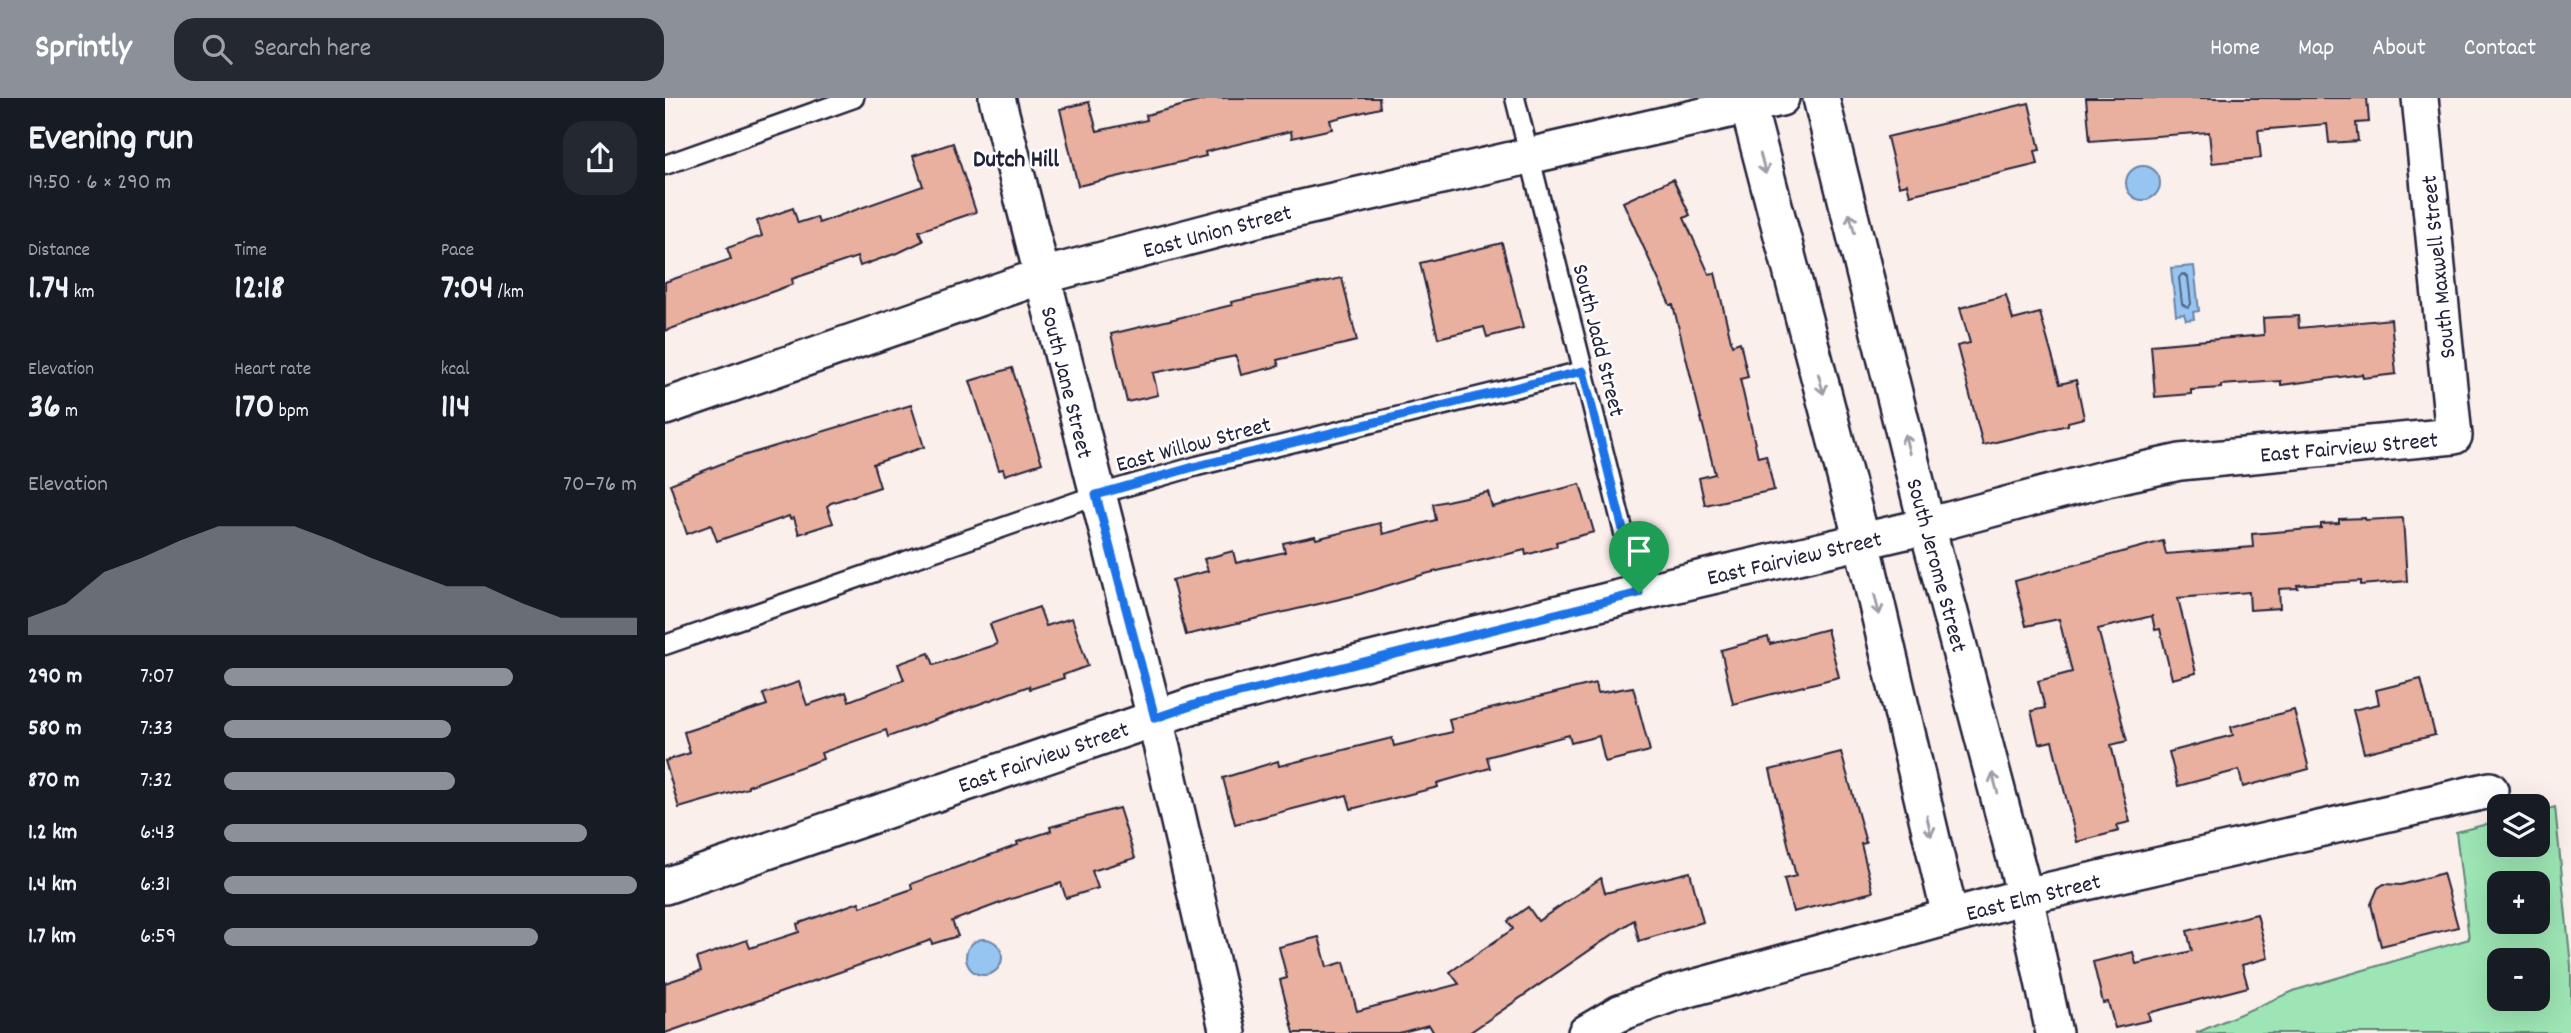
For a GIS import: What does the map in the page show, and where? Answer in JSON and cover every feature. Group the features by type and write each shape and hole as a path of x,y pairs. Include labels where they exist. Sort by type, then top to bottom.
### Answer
{"street":[{"name":"South Jane Street","path":"997,98 1096,495 1155,718 1228,1033"},
{"name":"East Union Street","path":"665,407 1042,276 1276,214 1529,153 1747,102 1781,98"},
{"name":"South Jerome Street","path":"1821,98 1927,526 2025,896 2054,1033"},
{"name":"South Maxwell Street","path":"2420,98 2454,436"},
{"path":"1747,102 1862,541 1950,916"},
{"name":"East Fairview Street","path":"665,886 1200,703 1639,593 1927,526 2107,478 2181,462 2454,436"},
{"name":"East Elm Street","path":"1586,1033 1621,1013 1671,994 1950,916 2025,896 2490,790"}],"lane":[{"path":"665,165 854,98"},
{"name":"South Jadd Street","path":"1515,98 1639,593"},
{"name":"East Willow Street","path":"665,645 1096,495 1197,466 1583,371"}],"green space":[{"path":"2555,807 2571,966 2571,1033 2196,1033 2296,990 2469,939 2456,832 2487,824 2487,857 2550,857 2550,808"}],"water":[{"path":"2143,166 2155,171 2160,183 2155,195 2143,200 2131,195 2126,183 2131,171"},
{"path":"2194,266 2199,311 2193,312 2194,319 2186,320 2184,314 2176,315 2171,268"},
{"path":"984,939 997,944 1002,957 997,970 984,975 971,970 966,957 971,944"}],"building":[{"path":"1211,98 1379,98 1380,108 1330,120 1332,129 1292,138 1291,131 1205,152 1206,156 1078,186 1060,109 1089,102 1097,131 1147,120 1146,115"},
{"path":"2086,98 2367,98 2369,122 2356,123 2358,141 2329,143 2327,124 2258,130 2261,158 2212,163 2209,132 2090,141"},
{"path":"2029,103 2040,150 2035,151 2038,164 1910,195 1907,184 1899,186 1887,137"},
{"path":"953,143 976,212 919,231 923,241 900,252 860,266 857,257 792,279 793,284 665,331 665,282 731,259 727,248 762,236 757,221 793,208 798,223 817,217 819,223 923,186 913,156"},
{"path":"1673,179 1690,215 1684,218 1709,274 1715,273 1732,345 1740,342 1748,377 1740,379 1758,457 1766,455 1774,490 1705,505 1699,478 1715,474 1673,305 1670,305 1623,202"},
{"path":"1502,243 1523,328 1487,337 1484,327 1438,338 1420,263"},
{"path":"1342,278 1357,341 1277,360 1279,366 1241,375 1236,356 1153,373 1158,395 1127,402 1111,334 1232,305 1231,302"},
{"path":"2006,295 2013,320 2040,313 2060,384 2076,380 2084,418 2068,422 2068,425 1983,445 1957,346 1970,343 1960,308"},
{"path":"2298,316 2299,328 2391,319 2396,374 2363,378 2362,374 2281,385 2281,381 2221,385 2221,388 2191,390 2191,394 2155,397 2151,345 2264,335 2263,318"},
{"path":"1012,368 1042,463 1005,475 1003,469 999,470 970,381"},
{"path":"911,405 924,447 873,464 880,487 827,506 833,523 799,534 794,518 790,519 789,516 717,541 711,525 687,534 670,484 736,458"},
{"path":"1580,484 1594,532 1556,542 1557,546 1526,555 1525,550 1425,574 1357,595 1186,635 1172,580 1208,571 1204,559 1233,551 1236,563 1285,552 1283,543 1315,536 1316,539 1380,523 1383,534 1436,520 1433,504 1488,492 1492,507"},
{"path":"2403,518 2407,581 2361,585 2361,581 2297,585 2298,588 2279,589 2280,608 2250,610 2249,592 2178,598 2196,673 2172,679 2160,629 2155,630 2152,616 2098,629 2127,741 2111,745 2130,822 2117,825 2119,831 2077,842 2052,741 2039,744 2031,711 2045,708 2038,681 2072,672 2059,619 2026,626 2015,581 2163,541 2166,554 2253,547 2252,534 2321,528 2321,524 2339,523 2339,519"},
{"path":"1039,607 1046,626 1072,618 1088,666 1063,675 1064,678 1030,689 1029,686 888,737 886,730 821,753 823,759 748,788 679,808 665,761 690,753 684,732 767,705 763,694 799,682 807,705 846,692 849,701 904,680 898,664 929,653 934,665 997,644 990,624"},
{"path":"1827,629 1839,677 1733,704 1721,650 1768,637 1770,644"},
{"path":"2421,679 2435,735 2364,753 2353,710 2379,704 2376,690"},
{"path":"1596,683 1598,693 1633,687 1650,751 1605,762 1599,736 1571,743 1569,735 1487,757 1490,768 1437,783 1438,787 1351,809 1347,795 1235,824 1223,778 1278,761 1279,766 1392,738 1394,746 1452,732 1449,719"},
{"path":"2294,710 2309,769 2243,787 2239,770 2178,786 2169,752 2233,735 2231,727"},
{"path":"1841,752 1866,843 1861,844 1873,892 1793,912 1784,879 1796,876 1770,770"},
{"path":"1119,808 1135,858 1092,871 1098,888 1066,898 1061,883 1008,900 952,921 958,936 932,944 931,940 665,1033 665,983 701,971 697,958 747,940 750,948 799,932 797,924 859,902 861,907 912,889 911,884 1018,845 1017,842 1051,831 1050,827"},
{"path":"1690,872 1703,922 1639,941 1634,920 1469,1033 1434,1033 1429,1025 1399,1033 1294,1033 1280,980 1287,978 1279,947 1319,937 1327,967 1344,962 1357,1011 1459,984 1450,972 1513,929 1508,921 1528,907 1538,921 1601,878 1605,893"},
{"path":"2443,873 2458,927 2381,946 2371,904 2378,888 2384,884 2401,885"},
{"path":"2257,914 2268,958 2242,965 2248,987 2148,1013 2150,1020 2115,1028 2108,1002 2103,1003 2093,962 2133,952 2136,964 2192,951 2187,931"}],"district":[{"name":"Dutch Hill","path":"1016,158"}],"route":[{"path":"1583,371 1639,593 1200,703 1155,718 1096,495 1197,466 1583,371"}]}
